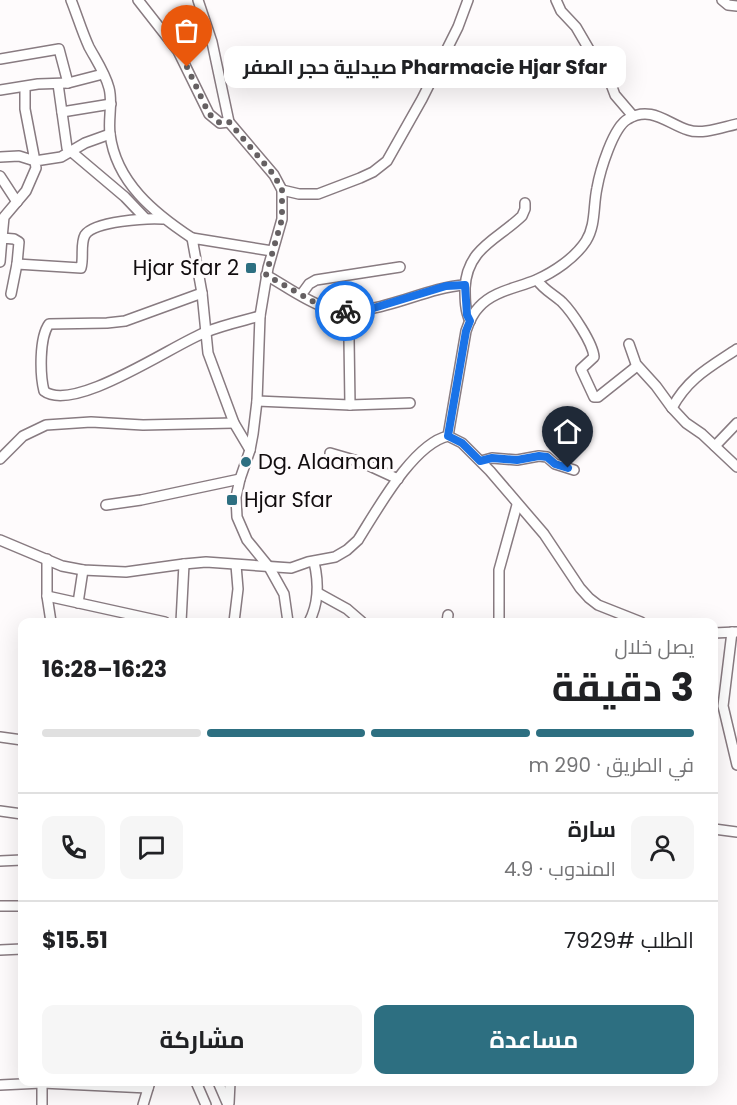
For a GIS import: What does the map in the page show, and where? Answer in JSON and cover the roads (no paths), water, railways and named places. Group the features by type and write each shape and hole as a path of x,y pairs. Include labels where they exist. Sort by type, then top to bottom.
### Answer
{"street":[{"path":"71,0 88,45 109,86 110,134 117,164 143,199 163,219 192,238 272,251"},
{"path":"138,0 178,51 209,114 220,123 229,122"},
{"path":"198,0 212,42 229,122 274,175 282,190 282,219 266,275 260,316 257,401 250,450 240,479 237,517 247,540 269,567 284,594 287,618"},
{"path":"282,190 299,194 318,194 360,178 380,168 387,161 418,107 458,27 468,0"},
{"path":"556,0 606,71 615,95 633,116"},
{"path":"721,0 728,5 737,6"},
{"path":"0,59 59,49 63,84 62,112 65,142 69,151 125,197 145,218"},
{"path":"0,90 38,84 63,84 103,74"},
{"path":"0,262 4,217 24,195 36,168 25,109 25,87"},
{"path":"62,112 111,104"},
{"path":"448,436 466,331 470,321 479,306 490,297 537,280 558,268 578,251 586,240 595,215 597,189 614,136 620,125 633,116 643,114 667,118 688,130 698,131 737,124"},
{"path":"0,158 20,156 35,161 61,157 69,151 110,134"},
{"path":"0,176 17,202"},
{"path":"470,321 467,315 465,285 470,265 479,250 522,216 525,212 525,204"},
{"path":"17,264 81,268 83,239 88,232 98,227 145,218 163,219"},
{"path":"2,238 19,242 12,294"},
{"path":"192,238 202,293 208,353 226,396 234,423 250,450"},
{"path":"301,295 309,284 316,280 400,267"},
{"path":"266,275 323,307 352,312 367,310 446,286 465,285"},
{"path":"537,280 547,293 562,302 592,348 594,357 581,369 594,397 598,397 637,366"},
{"path":"202,293 125,321 98,324 49,324 42,354 44,391 54,396 87,392 206,331 260,316"},
{"path":"350,405 349,339 352,312"},
{"path":"629,344 637,366 672,408 737,467"},
{"path":"672,408 688,384 706,367 737,349"},
{"path":"257,401 350,405 410,403"},
{"path":"0,459 23,436 46,425 91,422 143,425 234,423"},
{"path":"715,446 737,423"},
{"path":"0,540 62,566 83,570 126,572 206,562 291,568 335,557 347,550 358,540 398,479 421,452 439,438 448,436 462,443 480,461 544,534 589,598 598,605 631,618"},
{"path":"330,453 362,462 398,479"},
{"path":"480,461 492,458 517,460 539,456 547,457 555,464 574,470"},
{"path":"106,505 240,479"},
{"path":"499,618 499,570 518,505"},
{"path":"47,559 47,596 50,618"},
{"path":"311,618 318,593 314,562"},
{"path":"181,618 184,564"},
{"path":"234,618 238,589 236,565"},
{"path":"78,603 83,570"},
{"path":"318,593 347,609 357,618"},
{"path":"47,596 78,603 120,617"},
{"path":"718,633 734,632 723,706 737,765"},
{"path":"0,737 18,739"},
{"path":"0,811 18,813"},
{"path":"718,830 737,832"},
{"path":"0,861 18,860"},
{"path":"0,906 18,906"},
{"path":"0,950 18,949"},
{"path":"0,1085 18,1084"},
{"path":"42,1086 42,1105"},
{"path":"143,1105 149,1086"},
{"path":"198,1086 206,1105"},
{"path":"220,1086 229,1105"},
{"path":"229,1105 230,1086"}],"place":[{"name":"Pharmacie Hjar Sfar صيدلية حجر الصفر","path":"187,67"},
{"name":"Hjar Sfar 2","path":"251,268"},
{"name":"Dg. Alaaman","path":"246,462"},
{"name":"Hjar Sfar","path":"232,500"}]}
